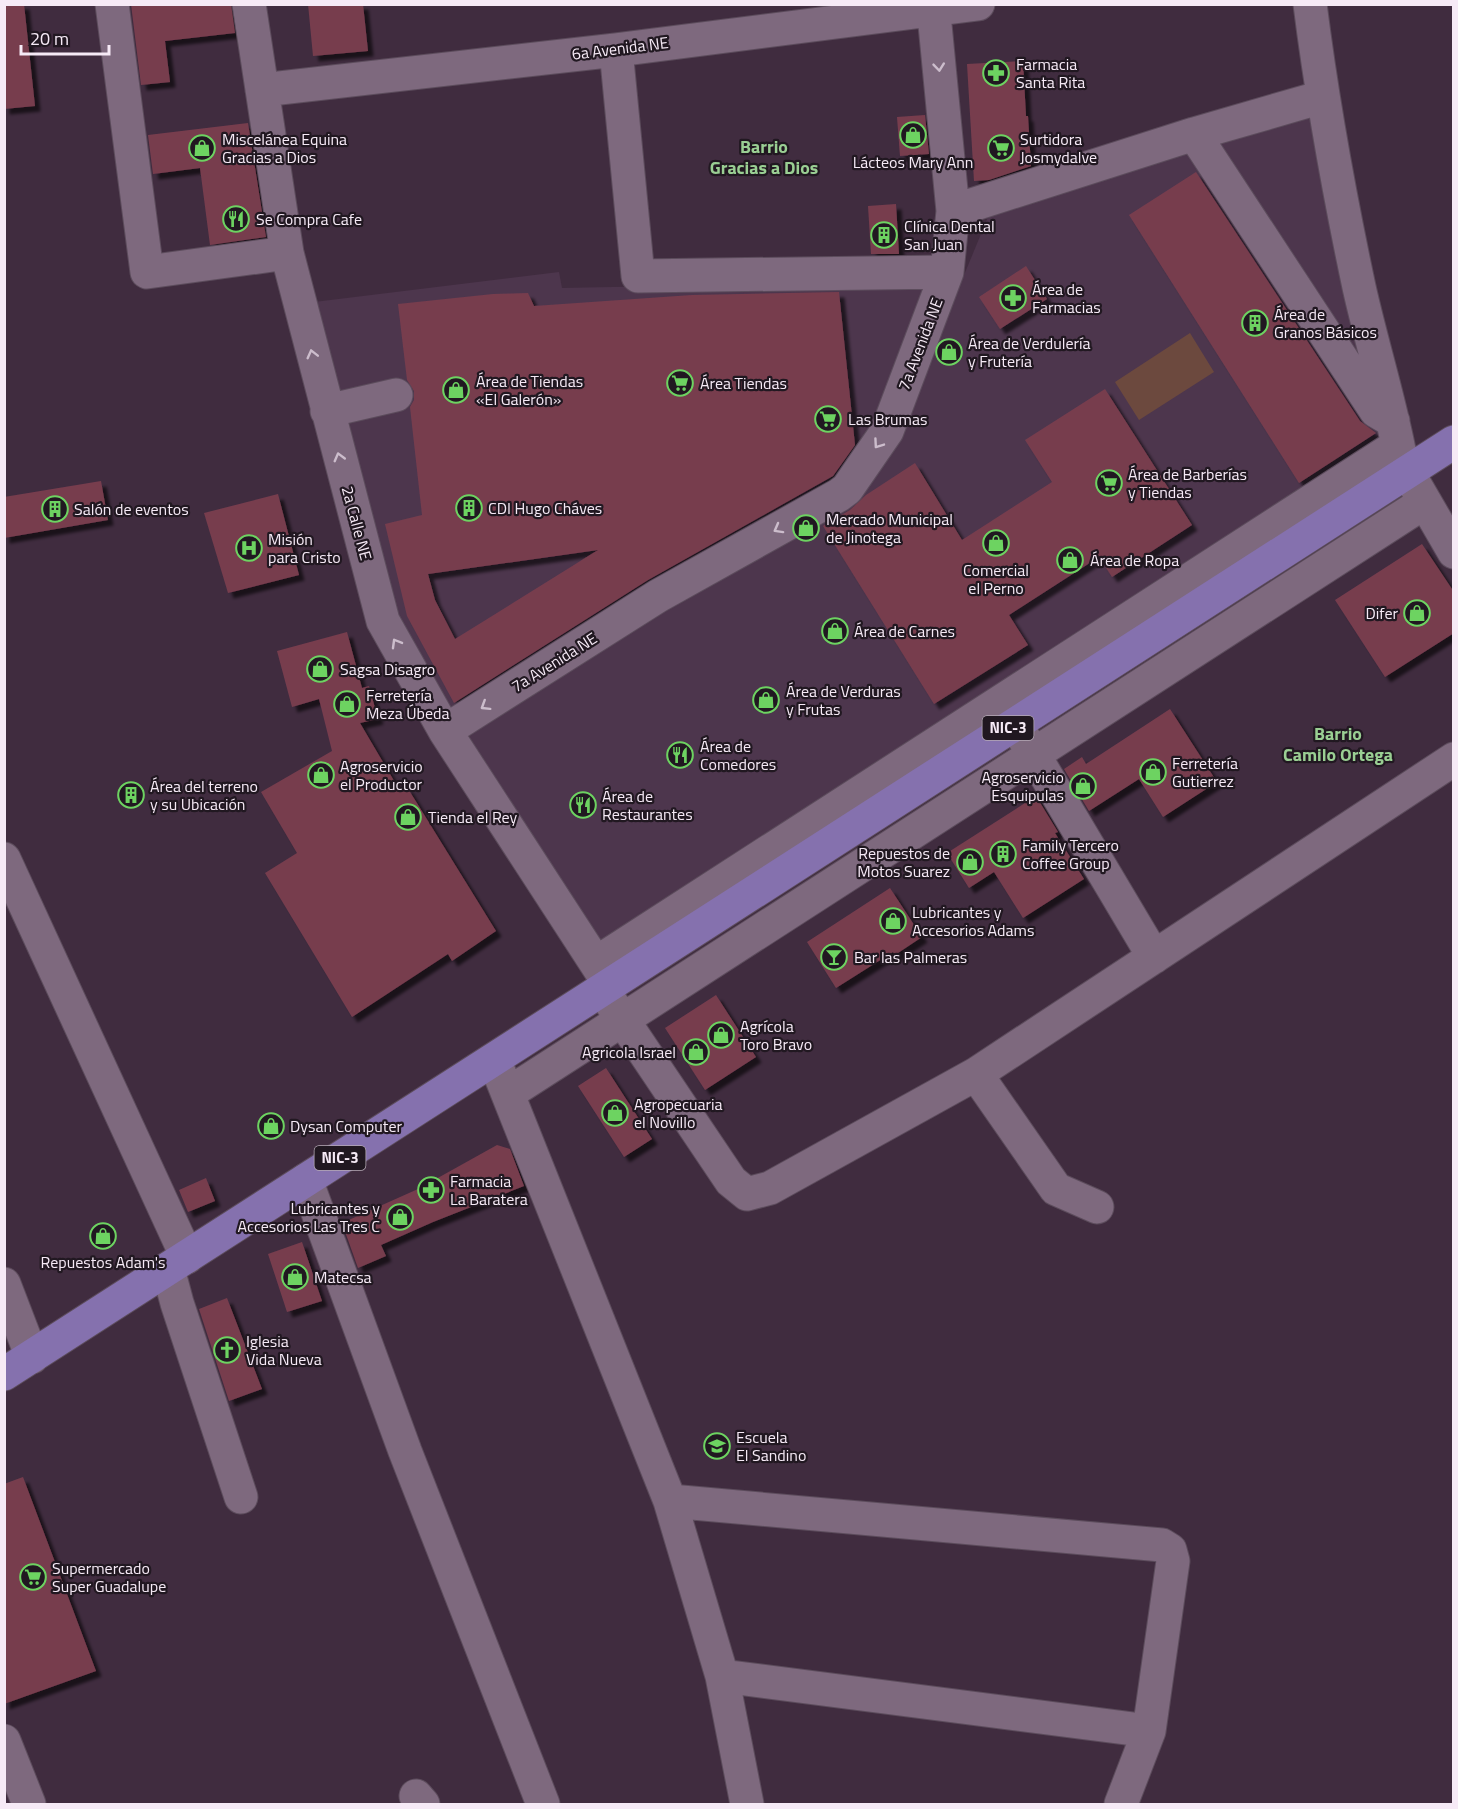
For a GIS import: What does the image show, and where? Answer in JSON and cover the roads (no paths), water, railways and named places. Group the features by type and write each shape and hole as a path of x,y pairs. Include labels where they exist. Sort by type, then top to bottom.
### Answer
{"main road":[{"name":"NIC-3","path":"4,1374 494,1060 603,979 1015,724 1400,446 1454,442"}],"street":[{"path":"112,4 147,272 287,253"},
{"name":"2a Calle NE","path":"249,4 287,253 383,621 445,731 603,979 622,1020 731,1181 747,1194 771,1188 976,1074"},
{"name":"6a Avenida NE","path":"262,90 616,50 933,7 978,4"},
{"path":"1310,4 1322,98 1359,288 1400,446 1425,502 1454,552"},
{"name":"7a Avenida NE","path":"445,731 658,596 847,489 887,431 947,272 953,211 933,7"},
{"path":"616,50 638,276 947,272"},
{"path":"953,211 1194,134 1322,98"},
{"path":"1194,134 1400,446"},
{"path":"327,411 396,395"},
{"path":"603,979 1400,446"},
{"path":"509,1093 1425,502"},
{"path":"1015,724 1154,957"},
{"path":"1097,1207 1056,1189 976,1074 1454,759"},
{"path":"6,864 177,1263 177,1303 241,1497"},
{"path":"494,1060 670,1501 722,1676 747,1804"},
{"path":"306,1180 405,1452 543,1804"},
{"path":"4,1284 32,1357"},
{"path":"670,1501 1162,1545 1170,1550 1173,1561 1149,1731 1121,1804"},
{"path":"722,1676 1149,1731"},
{"path":"4,1741 29,1804"}],"place":[{"name":"Farmacia Santa Rita","path":"996,73"},
{"name":"Lácteos Mary Ann","path":"913,135"},
{"name":"Miscelánea Equina Gracias a Dios","path":"202,148"},
{"name":"Surtidora Josmydalve","path":"1001,148"},
{"name":"Se Compra Cafe","path":"236,219"},
{"name":"Clínica Dental San Juan","path":"884,235"},
{"name":"Área de Farmacias","path":"1013,298"},
{"name":"Área de Granos Básicos","path":"1255,323"},
{"name":"Área de Verdulería y Frutería","path":"949,352"},
{"name":"Área Tiendas","path":"680,383"},
{"name":"Área de Tiendas «El Galerón»","path":"456,390"},
{"name":"Las Brumas","path":"828,419"},
{"name":"Área de Barberías y Tiendas","path":"1109,483"},
{"name":"CDI Hugo Cháves","path":"469,508"},
{"name":"Salón de eventos","path":"55,509"},
{"name":"Mercado Municipal de Jinotega","path":"806,528"},
{"name":"Comercial el Perno","path":"996,543"},
{"name":"Misión para Cristo","path":"249,548"},
{"name":"Área de Ropa","path":"1070,560"},
{"name":"Difer","path":"1417,613"},
{"name":"Área de Carnes","path":"835,631"},
{"name":"Sagsa Disagro","path":"320,669"},
{"name":"Área de Verduras y Frutas","path":"766,700"},
{"name":"Ferretería Meza Úbeda","path":"347,704"},
{"name":"Área de Comedores","path":"680,755"},
{"name":"Ferretería Gutierrez","path":"1153,772"},
{"name":"Agroservicio el Productor","path":"321,775"},
{"name":"Agroservicio Esquipulas","path":"1083,786"},
{"name":"Área del terreno y su Ubicación","path":"131,795"},
{"name":"Área de Restaurantes","path":"583,805"},
{"name":"Tienda el Rey","path":"408,817"},
{"name":"Family Tercero Coffee Group","path":"1003,854"},
{"name":"Repuestos de Motos Suarez","path":"970,862"},
{"name":"Lubricantes y Accesorios Adams","path":"893,921"},
{"name":"Bar las Palmeras","path":"834,957"},
{"name":"Agrícola Toro Bravo","path":"721,1035"},
{"name":"Agricola Israel","path":"696,1052"},
{"name":"Agropecuaria el Novillo","path":"615,1113"},
{"name":"Dysan Computer","path":"271,1126"},
{"name":"Farmacia La Baratera","path":"431,1190"},
{"name":"Lubricantes y Accesorios Las Tres C","path":"400,1217"},
{"name":"Repuestos Adam's","path":"103,1236"},
{"name":"Matecsa","path":"295,1277"},
{"name":"Iglesia Vida Nueva","path":"227,1350"},
{"name":"Escuela El Sandino","path":"717,1446"},
{"name":"Supermercado Super Guadalupe","path":"33,1577"}],"district":[{"name":"Barrio Gracias a Dios","path":"764,157"},
{"name":"Barrio Camilo Ortega","path":"1338,744"}]}
